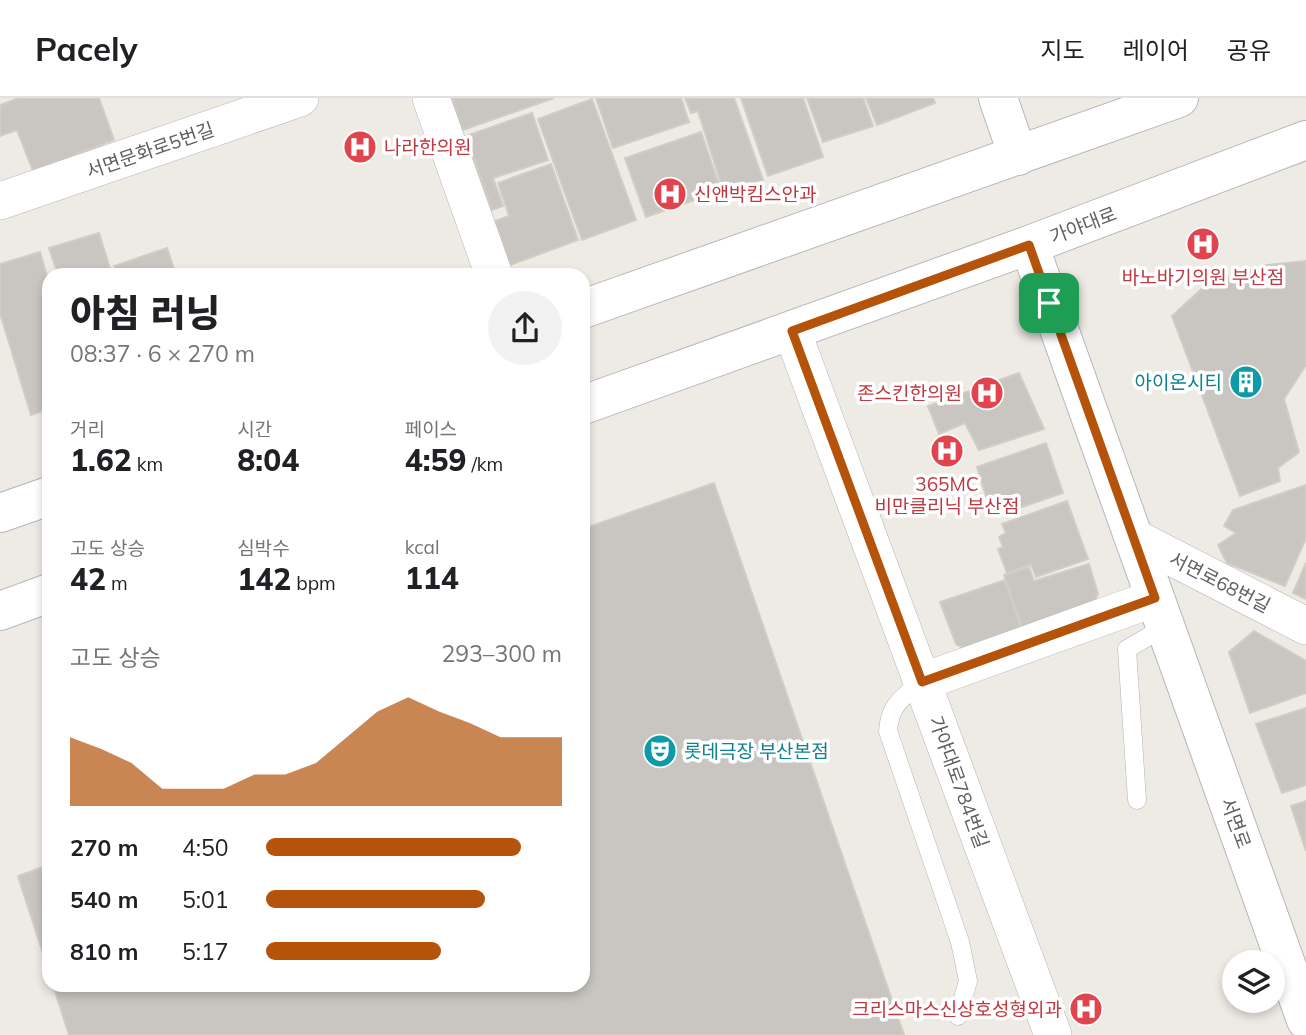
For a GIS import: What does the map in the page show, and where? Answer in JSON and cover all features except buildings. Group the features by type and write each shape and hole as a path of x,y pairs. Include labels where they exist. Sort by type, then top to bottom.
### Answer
{"main road":[{"path":"998,98 1018,156"},
{"path":"590,307 1179,98"},
{"name":"가야대로","path":"590,403 1029,245 1306,140"},
{"name":"서면로","path":"1029,245 1306,1020"},
{"path":"0,513 42,498"},
{"path":"0,611 42,596"}],"street":[{"name":"서면문화로5번길","path":"0,201 300,98"},
{"path":"430,98 491,268"},
{"name":"가야대로784번길","path":"792,331 1053,1035"},
{"name":"서면로68번길","path":"1133,537 1306,626"},
{"path":"922,682 1160,612"}],"lane":[{"path":"1137,800 1127,649 1160,612"},
{"path":"922,682 900,701 890,714 888,731 960,942 968,981 958,1016"}],"place":[{"name":"나라한의원","path":"360,147"},
{"name":"신앤박킴스안과","path":"670,194"},
{"name":"바노바기의원 부산점","path":"1203,244"},
{"name":"아이온시티","path":"1246,382"},
{"name":"존스킨한의원","path":"987,393"},
{"name":"365MC 비만클리닉 부산점","path":"947,451"},
{"name":"롯데극장 부산본점","path":"660,751"},
{"name":"크리스마스신상호성형외과","path":"1086,1009"}],"route":[{"path":"1029,245 1049,303 1155,598 922,682 792,331 1029,245"}]}
